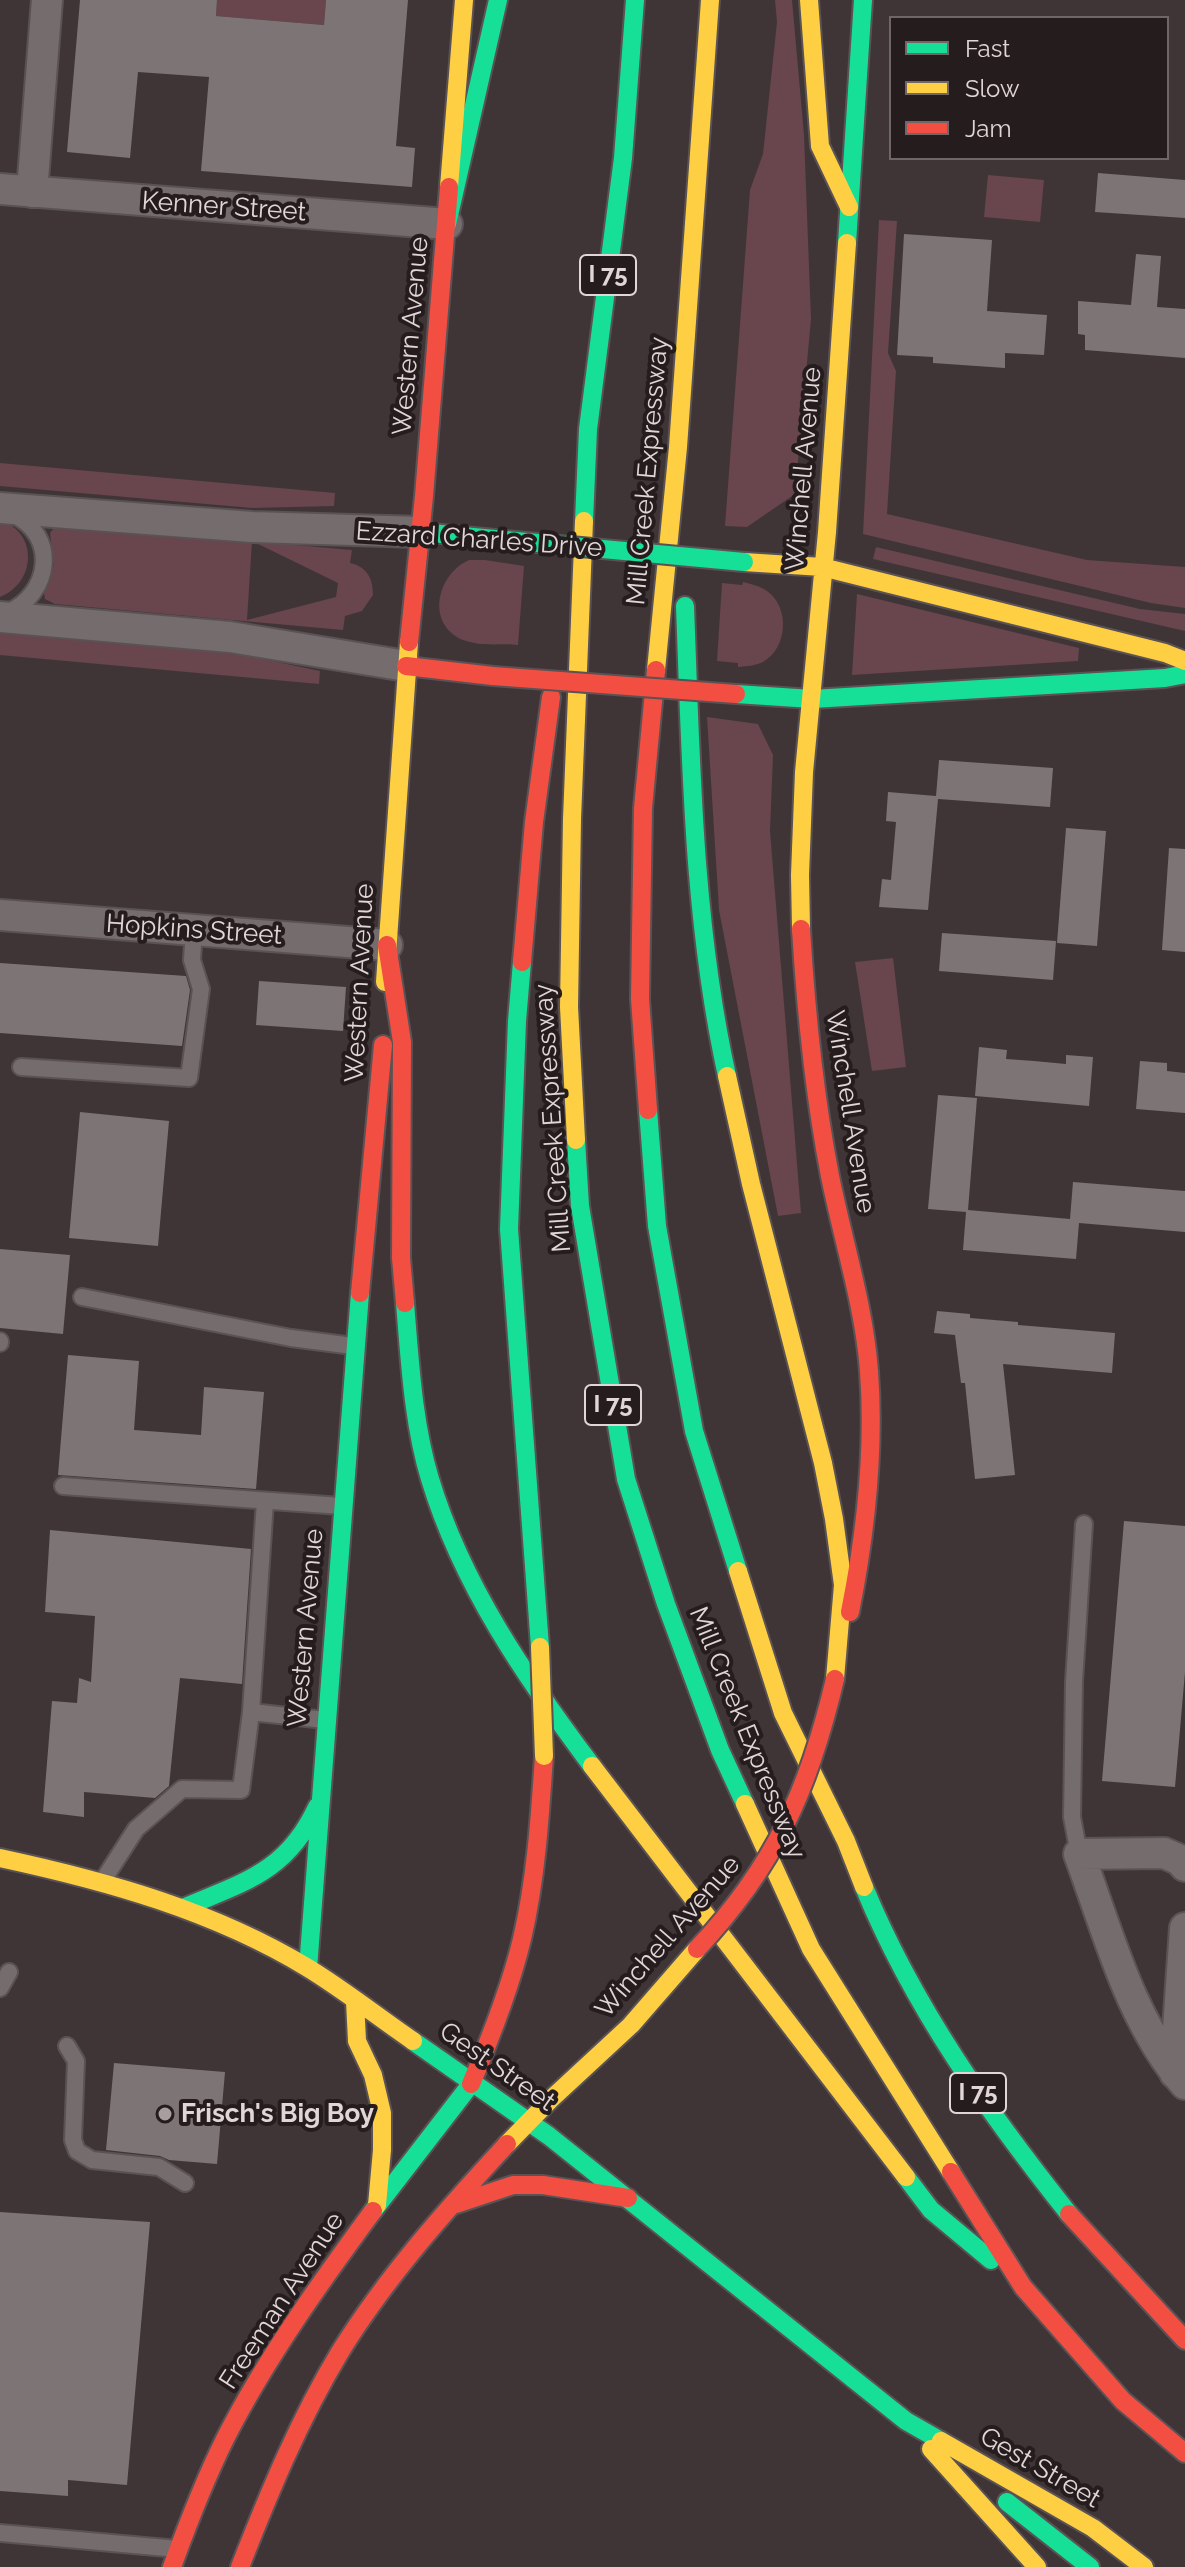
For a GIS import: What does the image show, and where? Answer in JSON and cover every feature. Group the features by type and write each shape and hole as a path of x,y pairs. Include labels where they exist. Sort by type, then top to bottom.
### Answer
{"main road":[{"name":"Western Avenue","path":"308,1968 355,1346 381,1091 387,945 406,666 447,224 464,0"},
{"path":"447,224 498,0"},
{"name":"Mill Creek Expressway","path":"635,0 623,158 588,429 572,819 569,1007 580,1206 626,1479 666,1604 720,1750 811,1949 1023,2287 1123,2401 1185,2453"},
{"name":"Mill Creek Expressway","path":"710,0 678,447 643,808 640,999 657,1226 694,1431 783,1713 846,1841 886,1940 948,2049 1003,2131 1071,2216 1185,2340"},
{"path":"809,0 820,146 849,207"},
{"name":"Winchell Avenue","path":"528,2122 619,2037 669,1984 739,1902 774,1848 823,1732 863,1545 871,1475 871,1416 865,1335 830,1173 814,1079 804,973 800,866 827,532 863,0"},
{"path":"562,618 588,429"},
{"path":"678,447 694,845 707,953 726,1070 751,1184 823,1463 834,1519 843,1585 835,1679"},
{"name":"Ezzard Charles Drive","path":"420,532 822,567 1135,645 1185,661"},
{"name":"Freeman Avenue","path":"175,2558 220,2448 264,2368 377,2205 471,2084 498,2019 528,1913 544,1756 540,1647 509,1229 518,1006 534,822 556,665"},
{"path":"406,666 493,676 812,699 1165,678 1185,674"},
{"path":"387,945 402,1042 401,1258 414,1403 429,1477 452,1542 492,1621 569,1735 884,2149 931,2210 1023,2287"},
{"path":"183,1908 264,1872 279,1861 297,1844 318,1806"},
{"name":"Gest Street","path":"0,1858 102,1882 183,1908 220,1923 308,1968 528,2122 628,2198 906,2421 1093,2528 1144,2567"},
{"path":"355,2001 357,2041 373,2075 382,2113 377,2205"},
{"path":"240,2567 266,2500 312,2402 341,2352 370,2309 453,2204 528,2122"},
{"path":"453,2204 513,2185 543,2185 628,2198"},
{"path":"906,2421 1090,2567"},
{"name":"Gest Street","path":"906,2421 1037,2567"}],"street":[{"path":"32,192 47,0"},
{"name":"Kenner Street","path":"0,189 447,224"},
{"name":"Ezzard Charles Drive","path":"0,508 252,527 420,532"},
{"path":"0,615 230,637 406,666"},
{"name":"Hopkins Street","path":"0,915 387,945"},
{"path":"1180,2079 1138,2011 1079,1854 1164,1853 1180,1860 1185,1866"},
{"path":"1180,2079 1185,1928"}],"lane":[{"path":"0,508 21,518 34,530 42,546 44,563 42,578 34,594 22,605 0,615"},
{"path":"21,1067 189,1078 201,989 192,960 194,930"},
{"path":"82,1297 291,1338 355,1346"},
{"path":"63,1486 342,1507"},
{"path":"102,1882 136,1829 182,1789 241,1790 251,1712 265,1501"},
{"path":"1079,1854 1072,1817 1074,1682 1084,1524"},
{"path":"251,1712 325,1720"},
{"path":"0,1988 9,1972"},
{"path":"67,2046 76,2061 73,2140 77,2151 92,2160 159,2167 185,2183"},
{"path":"0,2533 175,2558"}],"shaded area":[{"path":"217,0 326,0 324,25 216,16"},
{"path":"775,0 792,0 804,135 811,319 795,494 747,527 725,526 750,190 763,154 777,22"},
{"path":"988,175 1044,180 1040,222 984,217"},
{"path":"879,220 897,221 888,353 896,371 887,514 1087,560 1185,567 1185,608 1151,603 863,534"},
{"path":"0,463 335,493 334,506 252,508 0,486"},
{"path":"0,520 13,526 22,536 28,558 21,581 0,597"},
{"path":"57,524 252,541 352,550 350,563 368,574 373,595 362,611 345,616 343,630 55,604 45,599 44,593 54,565 50,533","holes":["252,541 338,583 336,597 247,620"]},
{"path":"876,547 1140,609 1185,614 1185,631 873,559"},
{"path":"469,560 524,566 518,645 463,640 451,633 443,623 440,599 443,587 449,576"},
{"path":"743,582 767,591 774,598 780,607 783,627 771,656 751,666 738,667 738,663 717,661 722,583 742,585"},
{"path":"857,594 1079,648 1078,661 852,675"},
{"path":"0,633 240,654 320,671 319,684 0,655"},
{"path":"707,717 758,724 773,755 770,831 801,1213 778,1216 719,910"},
{"path":"893,958 906,1067 872,1071 855,962"}],"building":[{"path":"80,0 217,0 216,16 324,25 326,0 408,0 396,146 415,148 412,187 201,171 209,77 138,72 130,158 67,152"},
{"path":"1098,173 1185,180 1185,218 1095,212"},
{"path":"904,234 992,240 987,311 1047,315 1044,355 1005,353 1005,368 933,363 933,357 897,355"},
{"path":"1136,254 1161,256 1157,307 1185,309 1185,358 1085,350 1085,335 1078,334 1078,301 1131,305"},
{"path":"939,760 1053,768 1050,807 938,799 928,910 879,907 882,879 891,880 896,822 886,821 888,792 936,796"},
{"path":"1066,828 1106,831 1097,946 1057,943"},
{"path":"1169,848 1185,849 1185,952 1162,950"},
{"path":"942,933 1056,941 1053,980 939,971"},
{"path":"0,963 186,976 190,990 182,1046 0,1033"},
{"path":"259,981 346,987 343,1031 256,1025"},
{"path":"979,1047 1007,1050 1006,1059 1066,1064 1066,1055 1093,1057 1089,1106 975,1096"},
{"path":"1140,1061 1167,1063 1167,1071 1185,1073 1185,1113 1136,1109"},
{"path":"938,1095 977,1098 968,1210 1070,1219 1073,1182 1185,1191 1185,1232 1079,1223 1076,1259 963,1250 966,1212 928,1209"},
{"path":"80,1112 169,1121 158,1246 69,1238"},
{"path":"0,1249 70,1255 63,1334 0,1328"},
{"path":"937,1311 970,1314 970,1318 1018,1322 1018,1325 1115,1333 1112,1373 1003,1364 1015,1475 975,1479 965,1383 961,1383 955,1335 934,1333"},
{"path":"68,1355 139,1361 134,1430 201,1435 204,1387 264,1392 256,1489 58,1475"},
{"path":"1124,1521 1185,1526 1185,1672 1175,1787 1102,1781"},
{"path":"50,1530 251,1549 242,1684 180,1678 169,1786 155,1798 84,1792 84,1817 43,1812 52,1701 77,1703 79,1678 91,1682 95,1616 45,1612"},
{"name":"Frisch's Big Boy","path":"114,2063 225,2072 217,2164 106,2150"},
{"path":"0,2212 150,2222 127,2485 68,2480 68,2496 0,2491"}],"traffic: fast":[{"path":"447,224 498,0"},
{"path":"584,521 588,429 623,158 635,0"},
{"path":"847,243 863,0"},
{"path":"420,532 505,540"},
{"path":"505,540 744,562"},
{"path":"685,606 700,901 727,1076"},
{"path":"736,694 812,699 1165,678 1185,674"},
{"path":"522,962 509,1229 540,1647"},
{"path":"648,1110 657,1226 694,1431 738,1571"},
{"path":"576,1140 580,1206 626,1479 666,1604 720,1750 745,1804"},
{"path":"308,1968 360,1293"},
{"path":"405,1303 420,1436 443,1518 498,1629 543,1699 592,1766"},
{"path":"183,1908 244,1882 278,1861 292,1847 317,1807"},
{"path":"864,1887 929,2017 982,2098 1069,2214"},
{"path":"413,2041 549,2136 906,2421 941,2441"},
{"path":"373,2211 471,2084"},
{"path":"906,2177 931,2210 991,2260"},
{"path":"1007,2502 1090,2567"}],"traffic: slow":[{"path":"449,187 464,0"},
{"path":"656,670 678,447 710,0"},
{"path":"809,0 820,146 849,207"},
{"path":"801,929 804,772 827,532 847,243"},
{"path":"576,1140 569,1007 572,819 584,521"},
{"path":"744,562 822,567 1165,653 1185,661"},
{"path":"385,982 409,642"},
{"path":"727,1076 751,1184 823,1463 834,1519 843,1585 835,1679"},
{"path":"738,1571 783,1713 846,1841 864,1887"},
{"path":"540,1647 544,1756"},
{"path":"592,1766 906,2177"},
{"path":"745,1804 811,1949 951,2172"},
{"path":"0,1858 120,1888 235,1930 308,1968 413,2041"},
{"path":"507,2144 631,2025 697,1949"},
{"path":"355,2001 357,2041 373,2075 382,2113 377,2205"},
{"path":"941,2441 1093,2528 1144,2567"},
{"path":"931,2449 1037,2567"}],"traffic: jam":[{"path":"409,642 449,187"},
{"path":"406,666 493,676"},
{"path":"648,1110 640,999 643,808 656,670"},
{"path":"493,676 736,694"},
{"path":"522,962 534,822 551,697"},
{"path":"801,929 819,1114 863,1322 869,1371 871,1432 868,1492 850,1612"},
{"path":"387,945 402,1042 401,1258 405,1303"},
{"path":"360,1293 383,1045"},
{"path":"697,1949 748,1887 786,1824 813,1756 835,1679"},
{"path":"471,2084 500,2013 522,1939 534,1871 544,1756"},
{"path":"240,2567 298,2430 340,2352 398,2270 507,2144"},
{"path":"951,2172 1023,2287 1123,2401 1185,2453"},
{"path":"456,2204 513,2185 543,2185 628,2198"},
{"path":"172,2567 211,2469 242,2407 295,2321 373,2211"},
{"path":"1069,2214 1185,2340"}],"place":[{"name":"Frisch's Big Boy","path":"165,2114"}]}
